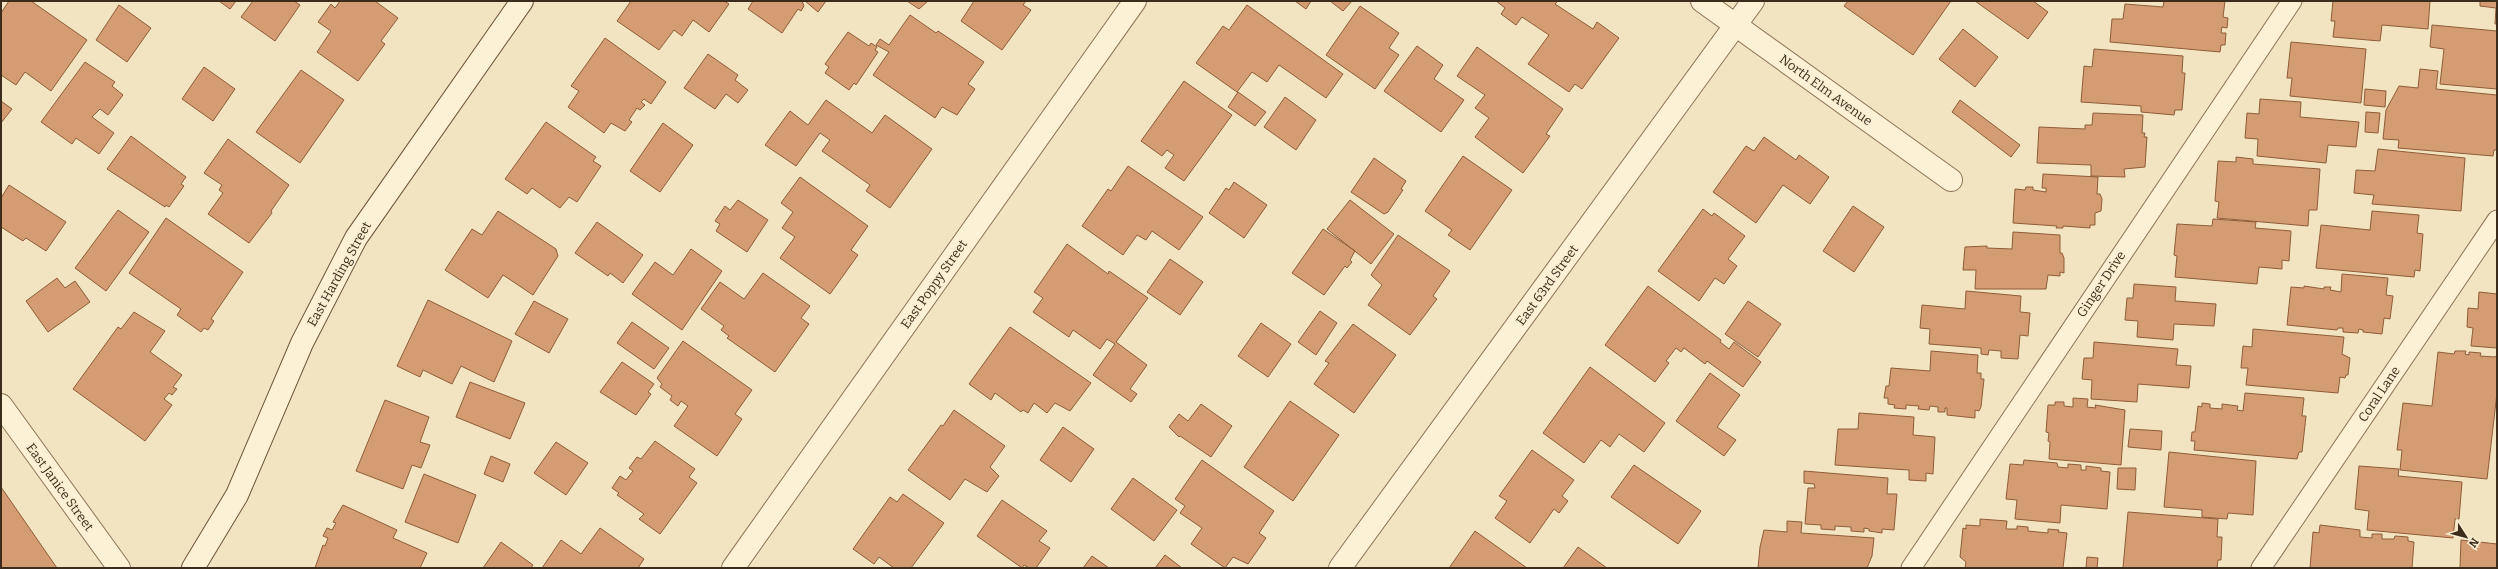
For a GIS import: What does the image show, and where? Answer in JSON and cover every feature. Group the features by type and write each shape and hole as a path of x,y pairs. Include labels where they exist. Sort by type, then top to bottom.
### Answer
{"street":[{"name":"East Harding Street","path":"193,568 237,495 302,343 356,238 522,1"},
{"name":"East Poppy Street","path":"733,568 1135,1"},
{"name":"North Elm Avenue","path":"1702,1 1951,180"},
{"name":"East 63rd Street","path":"1340,568 1753,1"},
{"name":"East Janice Street","path":"1,405 119,568"}],"lane":[{"name":"Ginger Drive","path":"1911,568 2292,1"},
{"name":"Coral Lane","path":"2261,568 2497,220"}],"building":[{"path":"9,1 31,1 87,40 51,91 25,72 16,85 1,75 1,13"},
{"path":"219,1 236,1 230,9"},
{"path":"253,1 294,1 300,5 275,41 241,17"},
{"path":"340,1 375,1 398,18 381,41 385,44 358,81 317,52 331,31 318,22 331,4 335,8"},
{"path":"631,1 724,1 729,4 709,32 693,20 682,36 674,30 659,50 617,21"},
{"path":"753,1 802,1 804,6 801,11 798,9 782,33 748,9"},
{"path":"805,1 826,1 818,12"},
{"path":"907,1 928,1 919,9"},
{"path":"974,1 1026,1 1023,5 1031,10 1002,50 961,21"},
{"path":"1295,1 1311,1 1306,9"},
{"path":"1330,1 1352,1 1343,11"},
{"path":"1496,1 1558,1 1555,4 1593,29 1597,22 1619,38 1582,89 1575,84 1569,92 1528,64 1549,35 1522,17 1516,25 1501,14 1505,8"},
{"path":"1848,1 1951,1 1913,55 1844,6"},
{"path":"1975,1 2033,1 2048,12 2028,39"},
{"path":"2164,1 2225,1 2223,17 2228,18 2227,28 2222,27 2221,33 2226,33 2225,45 2221,45 2220,52 2110,42 2112,19 2123,19 2125,4 2163,7"},
{"path":"2333,1 2430,1 2428,29 2382,25 2380,41 2333,37 2335,21 2331,21"},
{"path":"2480,1 2497,1 2497,24 2495,24 2496,8 2480,6"},
{"path":"119,5 151,28 127,62 96,40"},
{"path":"1247,5 1343,74 1326,98 1279,65 1267,82 1252,72 1237,92 1196,63 1223,26 1229,30"},
{"path":"1360,6 1399,33 1389,48 1399,55 1375,89 1326,55"},
{"path":"910,15 936,33 938,31 984,62 968,84 975,89 957,115 942,107 935,118 873,75 889,52 876,45 880,39 889,45"},
{"path":"2432,25 2497,31 2497,89 2440,84 2444,49 2430,47"},
{"path":"1963,29 1998,57 1975,87 1939,59"},
{"path":"848,32 869,46 871,43 877,47 875,50 878,52 856,85 854,83 849,90 825,73 829,67 825,64"},
{"path":"605,38 666,82 651,104 644,99 641,102 645,105 640,110 637,108 629,120 632,122 625,131 611,123 604,133 568,107 579,91 571,86"},
{"path":"2291,42 2366,49 2361,103 2290,96 2292,78 2287,78"},
{"path":"1417,46 1443,65 1434,79 1464,100 1441,132 1384,91"},
{"path":"1477,47 1563,109 1546,134 1550,136 1523,173 1475,137 1489,118 1475,108 1485,95 1457,76"},
{"path":"2094,49 2183,56 2182,73 2185,73 2182,110 2175,110 2174,115 2141,112 2141,106 2081,102 2084,66 2092,67"},
{"path":"708,54 738,75 735,80 748,90 738,103 726,94 715,109 684,88"},
{"path":"85,62 115,82 112,86 123,95 108,115 100,109 92,117 114,133 99,154 76,138 72,144 41,122"},
{"path":"204,67 235,89 213,121 182,99"},
{"path":"2420,69 2438,71 2436,89 2497,95 2497,150 2494,150 2493,156 2398,148 2399,140 2383,139 2386,110 2399,86 2418,88"},
{"path":"301,70 344,100 300,163 256,132"},
{"path":"1184,81 1232,115 1184,181 1165,168 1174,155 1167,150 1162,156 1141,141"},
{"path":"2365,89 2386,91 2385,107 2364,105"},
{"path":"1238,92 1266,112 1255,126 1228,107"},
{"path":"1285,97 1316,120 1296,150 1264,127"},
{"path":"2260,99 2301,102 2300,117 2359,122 2356,147 2328,145 2326,163 2257,156 2258,139 2245,138 2247,113 2259,114"},
{"path":"826,100 872,133 885,115 932,149 890,208 866,191 870,185 822,151 830,140 820,133 796,166 765,145 790,111 808,125"},
{"path":"1960,100 2020,145 2011,157 1952,112"},
{"path":"1,101 12,109 1,123"},
{"path":"2366,112 2380,113 2378,133 2365,132"},
{"path":"2093,113 2143,115 2142,133 2145,133 2144,137 2147,137 2145,167 2124,169 2125,177 2091,176 2091,165 2037,163 2039,127 2085,129 2085,125 2092,125"},
{"path":"546,122 596,157 593,161 601,166 577,202 569,197 560,208 532,188 527,194 505,179"},
{"path":"663,123 693,145 660,192 630,171"},
{"path":"131,136 186,177 181,184 184,186 169,207 166,205 165,207 107,169"},
{"path":"1764,137 1796,160 1799,155 1829,177 1810,204 1783,185 1756,223 1713,192 1746,146 1754,151"},
{"path":"228,139 289,185 271,211 272,213 249,243 208,214 223,193 219,190 222,185 204,173"},
{"path":"2378,149 2465,158 2461,211 2372,204 2374,195 2354,193 2356,170 2375,171"},
{"path":"1463,156 1512,190 1470,250 1448,235 1452,230 1425,211"},
{"path":"2236,157 2253,159 2253,164 2320,169 2317,210 2309,210 2308,226 2217,218 2219,202 2215,201 2218,161 2236,162"},
{"path":"1374,158 1406,181 1401,189 1403,190 1388,212 1384,214 1351,192"},
{"path":"1128,166 1203,217 1179,250 1152,231 1146,240 1137,235 1123,255 1082,226 1108,189 1111,191"},
{"path":"2043,174 2098,177 2097,194 2100,194 2102,199 2101,211 2095,213 2095,225 2090,225 2090,228 2063,226 2063,228 2056,228 2057,226 2013,223 2015,189 2025,190 2026,187 2033,187 2033,190 2046,192 2046,188 2042,188"},
{"path":"800,177 868,226 851,250 858,255 830,294 780,258 795,237 782,228 793,212 781,203"},
{"path":"1234,182 1267,205 1244,238 1209,213 1226,188 1229,190"},
{"path":"9,185 66,222 46,251 26,238 23,241 1,227 1,198"},
{"path":"738,200 768,220 747,252 716,231 720,224 715,221 725,206 730,210"},
{"path":"1350,200 1394,234 1371,264 1327,229"},
{"path":"1853,206 1884,227 1854,272 1823,251"},
{"path":"1703,209 1712,216 1714,213 1745,236 1728,259 1737,266 1724,284 1715,278 1699,301 1658,271"},
{"path":"118,210 149,232 106,291 75,268"},
{"path":"498,211 556,249 558,256 533,295 503,275 488,298 445,270 472,229 482,235"},
{"path":"2372,211 2419,215 2417,233 2423,234 2420,271 2415,270 2414,277 2316,268 2321,225 2370,230"},
{"path":"166,218 243,272 211,319 214,321 208,330 204,328 201,332 177,315 181,309 129,273"},
{"path":"2213,219 2256,222 2255,228 2291,231 2289,261 2282,260 2282,269 2259,267 2257,284 2175,277 2177,256 2174,255 2177,224 2212,226"},
{"path":"597,222 643,255 623,283 610,273 608,276 575,253"},
{"path":"1323,229 1355,251 1350,260 1352,262 1347,268 1345,266 1324,295 1292,273"},
{"path":"2013,232 2060,235 2060,253 2062,253 2064,258 2064,273 2060,272 2060,276 2048,275 2046,289 1975,289 1976,270 1963,270 1965,247 1987,246 1987,248 2012,249"},
{"path":"1398,235 1450,271 1433,296 1437,299 1410,335 1368,305 1382,285 1371,275"},
{"path":"1067,244 1108,274 1109,271 1148,298 1116,342 1147,365 1130,389 1137,394 1131,402 1093,375 1115,344 1107,339 1100,349 1073,330 1069,337 1033,312 1043,298 1034,292"},
{"path":"691,249 722,271 682,330 632,294 655,262 673,275"},
{"path":"1170,259 1203,282 1180,315 1147,292"},
{"path":"763,273 810,306 801,318 809,324 775,372 727,338 729,336 721,330 724,326 701,309 720,282 744,299"},
{"path":"2342,274 2388,278 2386,295 2393,296 2390,319 2384,318 2382,334 2363,332 2363,330 2359,329 2358,333 2343,332 2343,328 2338,328 2337,330 2287,325 2291,287 2304,288 2304,286 2324,289 2324,287 2331,287 2330,290 2341,292"},
{"path":"57,278 65,288 75,281 90,302 48,332 26,301"},
{"path":"2134,284 2176,287 2175,301 2216,304 2214,326 2174,324 2173,340 2137,337 2138,321 2125,320 2127,298 2133,298"},
{"path":"1648,286 1721,340 1720,342 1729,349 1734,342 1761,362 1743,387 1707,361 1705,364 1684,348 1681,352 1676,348 1666,361 1669,363 1655,382 1605,345"},
{"path":"1966,291 2021,296 2020,312 2030,313 2028,336 2020,335 2018,359 2001,358 2001,351 1989,350 1988,355 1981,354 1981,348 1929,344 1930,329 1920,328 1922,305 1965,309"},
{"path":"2479,292 2497,294 2497,348 2471,346 2473,328 2467,327 2468,308 2478,309"},
{"path":"428,300 512,341 494,382 461,366 452,384 423,370 420,377 397,366"},
{"path":"534,301 568,319 549,353 515,334"},
{"path":"1748,301 1781,324 1758,357 1725,334"},
{"path":"1320,311 1337,323 1316,355 1298,342"},
{"path":"134,312 165,331 150,352 182,375 173,387 177,389 172,395 169,393 164,399 172,405 145,441 73,389 118,327 121,329"},
{"path":"632,322 669,348 654,369 617,343"},
{"path":"1261,323 1291,344 1268,377 1238,356"},
{"path":"1353,324 1396,355 1354,413 1314,384 1329,363 1325,361"},
{"path":"1010,327 1091,383 1070,411 1055,403 1047,413 1034,403 1028,413 1023,410 1021,412 995,393 991,400 969,384"},
{"path":"2253,329 2344,337 2342,354 2350,358 2348,375 2346,375 2345,378 2340,377 2338,393 2246,385 2248,368 2241,368 2243,346 2252,347"},
{"path":"683,341 752,390 735,414 742,419 717,456 674,426 688,406 681,401 678,406 670,400 672,396 660,387 662,384 657,378"},
{"path":"2094,342 2178,349 2176,365 2191,366 2189,388 2138,384 2137,402 2091,399 2092,380 2082,379 2084,358 2093,358"},
{"path":"1931,351 1978,355 1977,373 1981,373 1981,379 1984,379 1981,407 1979,411 1975,410 1975,418 1947,415 1947,408 1945,408 1945,412 1938,412 1938,407 1930,406 1929,410 1918,409 1919,406 1906,405 1906,409 1894,408 1895,405 1888,404 1888,398 1884,398 1886,386 1889,386 1891,368 1930,371"},
{"path":"2455,351 2466,351 2465,354 2469,355 2469,352 2481,353 2480,356 2495,357 2497,355 2497,393 2487,479 2400,470 2402,450 2397,450 2403,403 2432,406 2438,352 2454,354"},
{"path":"622,362 654,384 648,392 651,394 636,415 600,392"},
{"path":"1590,367 1665,423 1644,452 1619,434 1610,447 1601,440 1584,463 1543,433"},
{"path":"1710,373 1740,395 1717,427 1736,440 1724,456 1676,421"},
{"path":"470,382 525,403 510,439 456,417"},
{"path":"2245,393 2304,398 2302,416 2306,416 2302,452 2299,452 2297,459 2194,450 2195,441 2191,441 2192,432 2195,432 2198,406 2202,407 2202,403 2210,404 2210,408 2222,409 2222,404 2238,406 2237,410 2243,411"},
{"path":"2073,398 2088,399 2087,407 2096,408 2095,405 2125,410 2121,465 2049,459 2049,433 2046,432 2048,405 2055,405 2055,402 2064,402 2064,406 2073,407"},
{"path":"385,400 429,417 420,442 430,445 421,468 412,465 403,489 356,471"},
{"path":"1290,401 1339,435 1293,501 1244,467"},
{"path":"1201,404 1232,426 1211,457 1180,436 1179,437 1169,427 1179,414 1188,421"},
{"path":"954,410 1005,446 990,467 999,476 987,492 965,479 950,500 908,470"},
{"path":"1859,413 1914,417 1913,435 1935,437 1933,474 1926,473 1926,481 1909,480 1909,470 1835,465 1838,429 1858,429"},
{"path":"1063,427 1094,449 1071,482 1040,460"},
{"path":"2130,429 2162,431 2161,450 2128,447"},
{"path":"655,441 695,469 689,477 697,483 660,534 639,519 644,514 617,495 619,493 612,488 620,476 626,480 633,471 629,468 637,457 641,459"},
{"path":"556,442 588,463 566,495 534,473"},
{"path":"1532,450 1574,480 1562,496 1568,501 1559,513 1554,509 1530,543 1495,518 1507,501 1499,496"},
{"path":"2169,452 2256,461 2253,515 2228,513 2227,519 2202,517 2202,510 2164,507"},
{"path":"491,456 510,464 503,482 484,474"},
{"path":"1202,460 1274,511 1259,533 1266,538 1248,564 1233,557 1225,568 1191,544 1202,528 1180,513 1185,506 1175,499"},
{"path":"2024,460 2057,463 2058,467 2068,468 2068,464 2081,465 2081,470 2086,470 2086,466 2101,468 2101,471 2110,472 2107,509 2061,505 2060,523 2015,519 2017,500 2006,499 2010,464 2023,465"},
{"path":"1634,465 1701,511 1678,544 1611,497"},
{"path":"2359,466 2399,469 2398,476 2462,482 2459,519 2455,519 2453,538 2367,530 2369,511 2355,509"},
{"path":"2118,468 2136,468 2135,490 2117,489"},
{"path":"1804,471 1888,478 1887,494 1897,494 1894,530 1882,529 1882,533 1869,531 1869,529 1864,528 1864,532 1851,531 1851,527 1835,526 1835,530 1821,529 1821,525 1805,524 1808,488 1815,488 1814,484 1804,483"},
{"path":"424,474 476,495 458,543 405,522"},
{"path":"1133,478 1177,510 1154,541 1111,509"},
{"path":"1,487 57,568 1,568"},
{"path":"903,494 944,523 911,568 894,568 879,557 874,564 853,549 890,497 897,502"},
{"path":"1002,500 1047,531 1039,541 1050,548 1036,568 1029,568 1024,565 1022,568 977,536"},
{"path":"343,505 397,530 393,538 427,553 420,568 315,568 323,545 325,546 328,538 323,536 327,528 332,530 336,523 333,522"},
{"path":"2128,512 2218,519 2217,537 2222,537 2221,560 2218,560 2217,568 2123,568"},
{"path":"1980,519 2007,521 2006,529 2017,529 2017,526 2028,527 2028,531 2048,533 2048,529 2059,530 2058,532 2067,533 2063,568 1965,568 1966,562 1960,557 1963,528 1966,529 1966,525 1980,526"},
{"path":"1787,521 1802,522 1801,533 1874,538 1872,556 1867,568 1758,568 1760,547 1764,530 1787,532"},
{"path":"2320,525 2360,530 2360,537 2372,538 2372,534 2382,534 2382,539 2394,539 2395,536 2408,537 2408,541 2414,542 2412,568 2310,568 2313,532 2319,533"},
{"path":"600,528 644,559 638,568 542,568 561,540 581,554"},
{"path":"1475,531 1527,568 1449,568"},
{"path":"2461,540 2497,544 2497,568 2460,568"},
{"path":"501,542 533,565 531,568 483,568"},
{"path":"1578,547 1607,568 1563,568"},
{"path":"1165,555 1182,568 1155,568"},
{"path":"1092,556 1109,568 1083,568"},
{"path":"2087,557 2098,558 2097,568 2086,568"}]}
